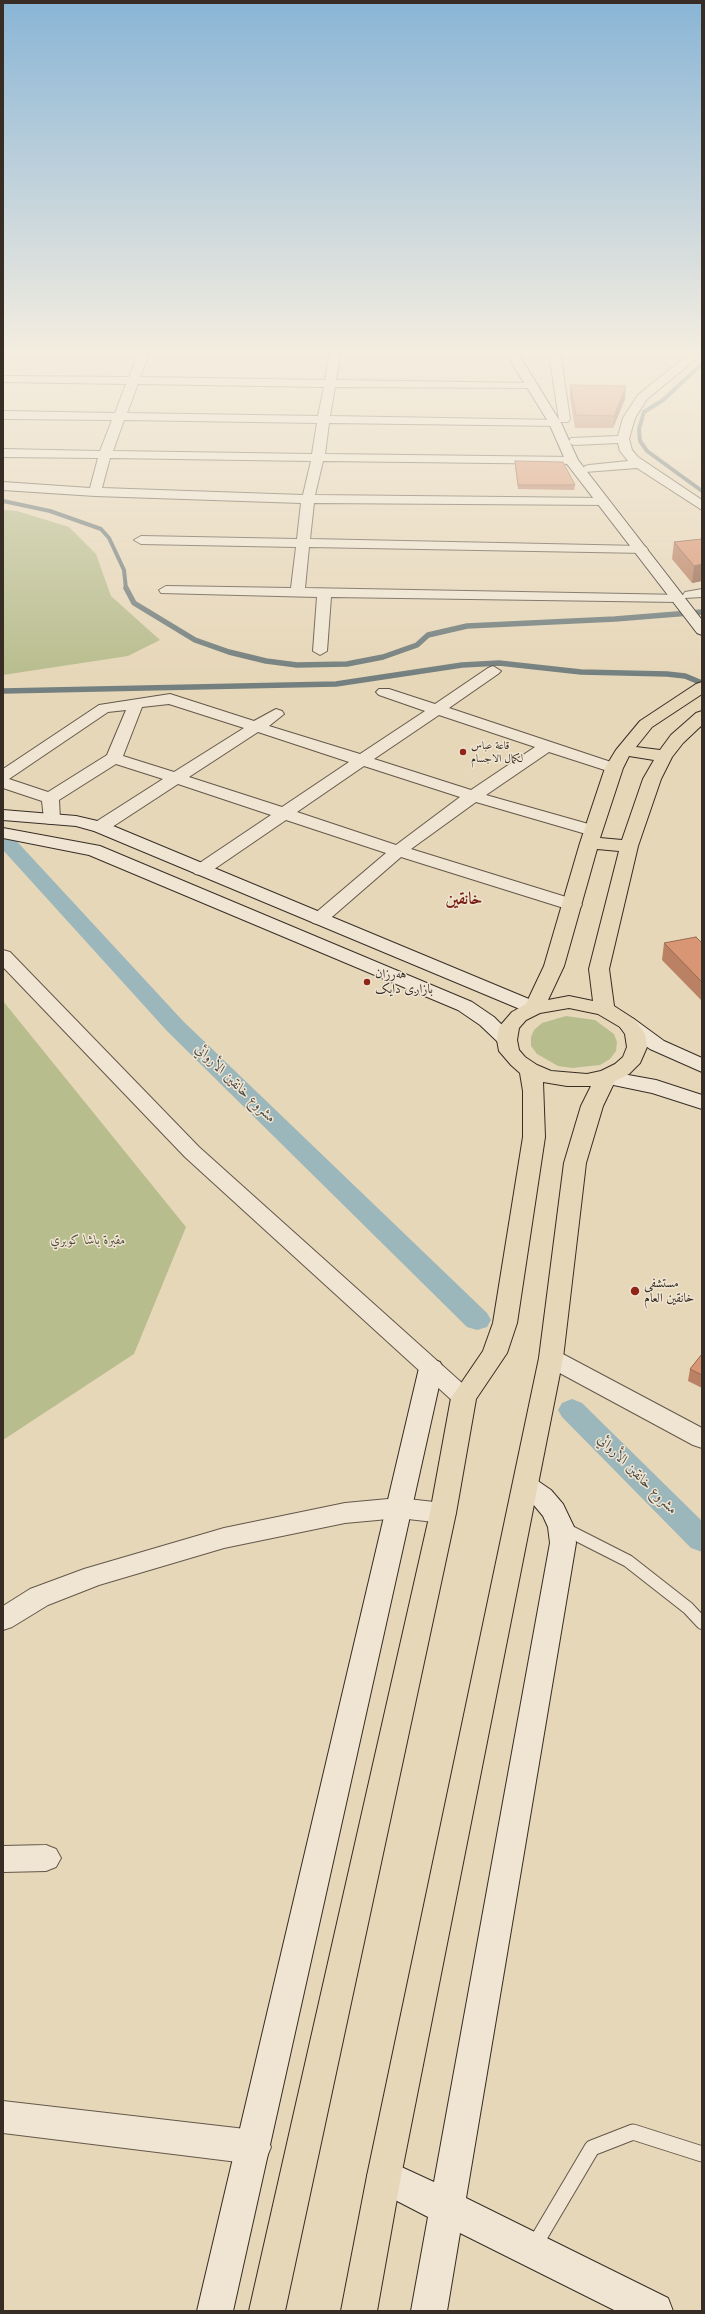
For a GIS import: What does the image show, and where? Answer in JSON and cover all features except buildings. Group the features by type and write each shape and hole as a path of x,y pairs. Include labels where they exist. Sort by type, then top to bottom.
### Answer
{"main road":[{"path":"583,460 691,600 701,628"},
{"path":"572,461 641,550 691,600"},
{"path":"534,1008 554,966 573,905 591,837 614,768 634,736 646,724 665,710 701,688"},
{"path":"604,1009 599,969 629,846 652,779 664,756 677,739 702,716"},
{"path":"624,750 664,756"},
{"path":"3,815 52,819 100,827 534,1008"},
{"path":"79,846 100,827"},
{"path":"5,833 94,850 465,1006 487,1021 507,1040"},
{"path":"591,837 629,846"},
{"path":"627,1023 635,1034 637,1047 633,1059 622,1069 606,1077 587,1080 567,1080 547,1077 530,1070 518,1061 510,1051 507,1040 509,1027 519,1016 534,1008 569,1002 604,1009 627,1023 657,1045 702,1066"},
{"path":"267,2311 443,1513 464,1398 495,1353 505,1323 534,1137 534,1091 530,1070"},
{"path":"606,1077 656,1087 702,1102"},
{"path":"359,2311 384,2176 551,1358 575,1162 592,1106 606,1077"},
{"path":"215,2311 254,2147 431,1368"},
{"path":"429,2311 563,1544 561,1527 554,1511 546,1502 526,1486"},
{"path":"384,2176 655,2311"}],"street":[{"path":"96,492 104,460"},
{"path":"297,593 304,544 308,499 318,460"},
{"path":"486,460 572,461"},
{"path":"636,460 702,506"},
{"path":"589,469 640,464"},
{"path":"3,486 96,492 308,499 603,502"},
{"path":"141,540 641,550"},
{"path":"166,590 691,600"},
{"path":"320,651 324,593"},
{"path":"201,870 493,671"},
{"path":"384,692 614,768"},
{"path":"3,776 104,708 170,699 473,796 591,837"},
{"path":"3,783 50,798 114,758 136,703"},
{"path":"100,827 255,726 276,714"},
{"path":"319,919 398,851 473,796 546,746"},
{"path":"114,758 398,851 573,905"},
{"path":"50,798 52,819"},
{"path":"3,956 192,1152 464,1398"},
{"path":"551,1358 702,1440"},
{"path":"3,1620 39,1597 93,1576 145,1560 293,1522 345,1512 399,1508 443,1513"},
{"path":"3,1859 46,1858"},
{"path":"3,2117 254,2147"}],"lane":[{"path":"561,1527 628,1561 688,1608 702,1624"},
{"path":"532,2250 592,2148 633,2132 702,2154"}],"green space":[{"path":"3,510 17,511 69,527 96,554 111,596 160,640 128,656 3,675"},
{"name":"مقبرة باشا كوبري","path":"3,1001 186,1227 134,1354 3,1440"},
{"path":"566,1016 595,1020 614,1034 617,1042 616,1051 610,1059 600,1065 572,1068 558,1066 537,1054 531,1046 531,1037 534,1030 542,1023"}],"waterway":[{"path":"659,460 702,491"},
{"path":"3,501 50,511 101,529 109,538 124,570 126,589"},
{"path":"126,588 134,603 195,640 229,652 266,661 297,665 347,664 383,657 417,645 428,635 467,626 615,619 702,612"},
{"path":"3,691 336,684 462,665 499,663 581,672 667,674 685,676 702,683"},
{"name":"مشروع خانقين الأروائي","path":"3,838 175,1026 477,1320"},
{"name":"مشروع خانقين الأروائي","path":"572,1410 702,1540"}],"place":[{"name":"قاعة عباس لكمال الاجسام","path":"463,752"},
{"name":"هەرزان بازاری دایک","path":"367,982"},
{"name":"مستشفى خانقين العام","path":"635,1291"}],"district":[{"name":"خانقين","path":"464,900"}]}
